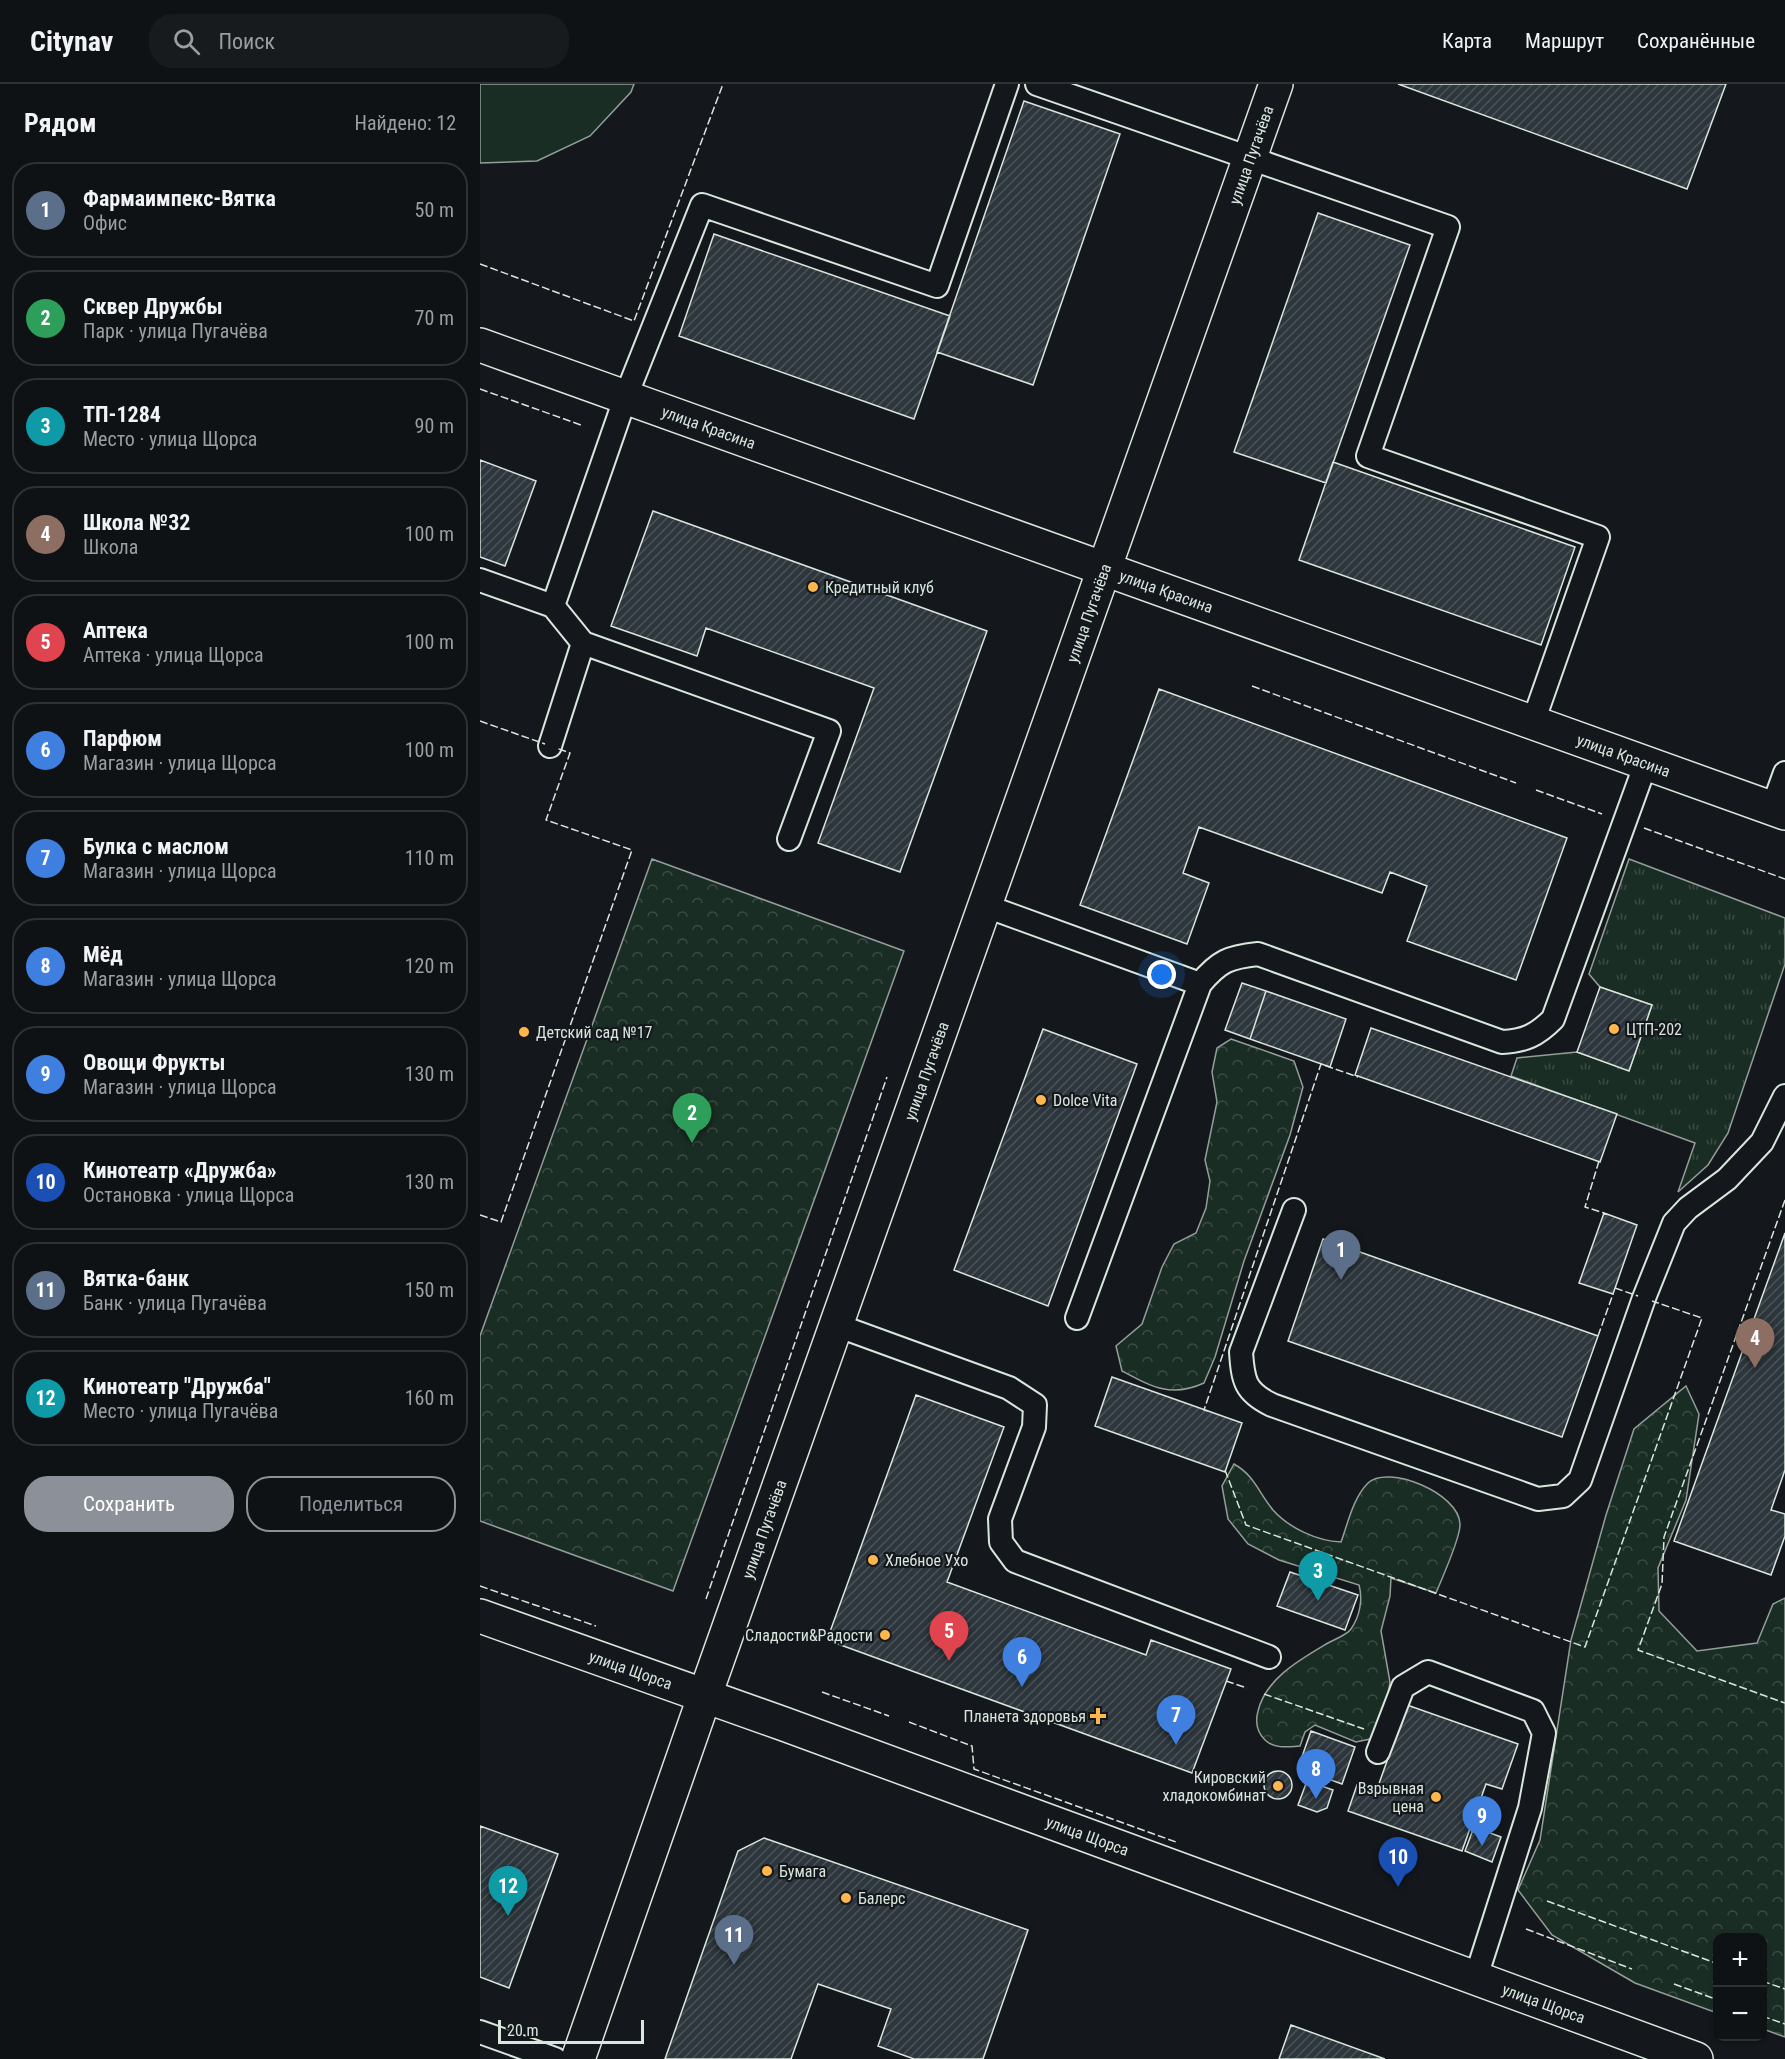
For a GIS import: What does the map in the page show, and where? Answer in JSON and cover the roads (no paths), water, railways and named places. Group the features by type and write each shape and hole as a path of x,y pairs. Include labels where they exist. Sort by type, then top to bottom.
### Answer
{"street":[{"name":"улица Пугачёва","path":"578,2059 983,905 1276,84"},
{"name":"улица Красина","path":"480,345 1779,811"},
{"name":"улица Щорса","path":"480,1616 705,1695 1476,1977 1682,2056"}],"lane":[{"path":"553,606 626,396 702,205 937,286 1007,84"},
{"path":"1037,84 1448,227 1368,456 1598,537 1533,722"},
{"path":"480,580 553,606 583,643 829,731 789,839"},
{"path":"550,746 583,643"},
{"path":"1077,1318 1200,984 1214,968 1232,957 1258,954 1502,1042 1522,1041 1541,1032 1553,1019 1646,763"},
{"path":"1779,811 1785,773"},
{"path":"983,905 1200,984"},
{"path":"1294,1210 1241,1352 1243,1374 1252,1394 1272,1404 1538,1499 1563,1496 1580,1480 1644,1298 1674,1223 1689,1208 1727,1179 1762,1142 1785,1095"},
{"path":"836,1325 1009,1388 1035,1405 1034,1427 1000,1519 1001,1542 1015,1561 1269,1657"},
{"path":"1378,1752 1403,1687 1428,1672 1533,1711 1544,1732 1530,1808 1476,1977"},
{"path":"480,2032 555,2059"}],"place":[{"name":"Кредитный клуб","path":"813,587"},
{"name":"ЦТП-202","path":"1614,1029"},
{"name":"Детский сад №17","path":"524,1032"},
{"name":"Dolce Vita","path":"1041,1100"},
{"name":"Сквер Дружбы","path":"692,1143"},
{"name":"Фармаимпекс-Вятка","path":"1341,1280"},
{"name":"Школа №32","path":"1755,1368"},
{"name":"Хлебное Ухо","path":"873,1560"},
{"name":"ТП-1284","path":"1318,1601"},
{"name":"Сладости&Радости","path":"885,1635"},
{"name":"Аптека","path":"949,1661"},
{"name":"Парфюм","path":"1022,1687"},
{"name":"Планета здоровья","path":"1098,1716"},
{"name":"Булка с маслом","path":"1176,1745"},
{"name":"Кировский хладокомбинат","path":"1278,1786"},
{"name":"Взрывная цена","path":"1436,1797"},
{"name":"Мёд","path":"1316,1799"},
{"name":"Овощи Фрукты","path":"1482,1846"},
{"name":"Бумага","path":"767,1871"},
{"name":"Кинотеатр «Дружба»","path":"1398,1887"},
{"name":"Балерс","path":"846,1898"},
{"name":"Кинотеатр \"Дружба\"","path":"508,1916"},
{"name":"Вятка-банк","path":"734,1965"}]}
